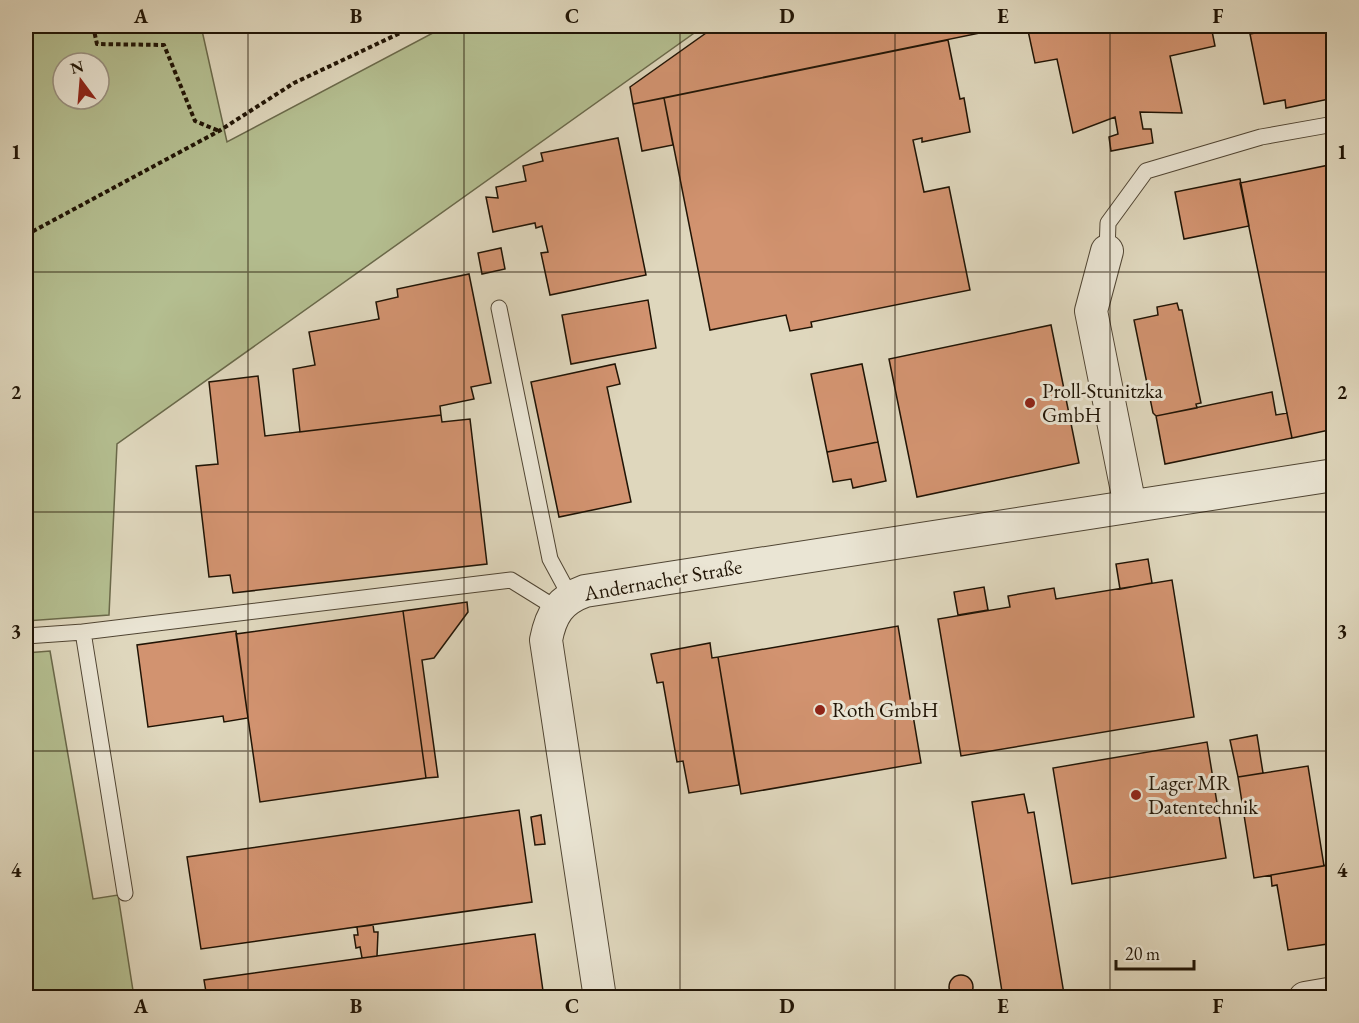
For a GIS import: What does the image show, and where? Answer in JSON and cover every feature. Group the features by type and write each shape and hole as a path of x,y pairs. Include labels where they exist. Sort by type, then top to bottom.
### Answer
{"street":[{"path":"1107,251 1091,310 1130,506"},
{"name":"Andernacher Straße","path":"600,998 546,640 549,624 563,602 585,591 1334,475"},
{"path":"1305,998 1334,993"}],"lane":[{"path":"1107,251 1108,223 1146,171 1260,137 1334,124"},
{"path":"499,308 550,559 563,602"},
{"path":"26,636 83,632 511,580 563,602"},
{"path":"83,632 124,893"}],"path":[{"path":"93,26 97,44 164,45 195,121 219,131"},
{"path":"26,235 219,131 294,83 415,26"}],"green space":[{"path":"26,26 201,26 227,142 446,26 704,26 117,444 109,615 26,621"},
{"path":"50,651 93,899 118,895 134,997 26,997 26,653"}],"building":[{"path":"716,26 978,26 980,33 633,104 630,87"},
{"path":"1027,26 1211,26 1215,46 1170,56 1182,113 1140,112 1143,129 1151,129 1153,143 1111,151 1109,137 1118,134 1115,117 1073,133 1057,59 1035,63"},
{"path":"1292,26 1334,26 1334,98 1286,108 1285,100 1264,104 1250,34"},
{"path":"948,40 960,99 964,98 970,132 922,142 922,138 913,140 924,192 949,187 970,290 811,322 812,327 790,331 786,315 710,330 664,98"},
{"path":"664,98 673,145 642,151 633,104"},
{"path":"618,138 646,275 550,295 541,253 548,252 542,226 536,228 535,223 493,232 486,197 498,198 496,187 526,181 523,166 543,161 541,153"},
{"path":"1334,164 1334,429 1292,438 1240,183"},
{"path":"1240,179 1249,226 1184,239 1175,192"},
{"path":"501,248 505,269 482,274 478,253"},
{"path":"469,274 491,383 471,387 474,399 440,406 441,415 300,432 293,369 315,365 309,332 379,319 376,302 398,297 397,289"},
{"path":"648,300 656,348 571,364 562,315"},
{"path":"1177,303 1179,310 1182,310 1201,403 1196,404 1197,408 1156,416 1153,413 1134,320 1158,315 1157,307"},
{"path":"1051,325 1079,463 917,497 889,359"},
{"path":"615,364 620,384 607,387 631,502 559,517 531,382"},
{"path":"862,364 878,442 827,452 811,374"},
{"path":"258,376 265,436 441,415 442,422 470,419 487,564 233,593 230,575 209,577 196,466 218,464 209,382"},
{"path":"1272,392 1276,415 1287,413 1292,438 1165,464 1156,416"},
{"path":"878,442 886,481 853,488 851,479 833,482 827,452"},
{"path":"1148,559 1152,583 1120,589 1116,564"},
{"path":"1172,580 1194,717 961,756 938,619 1010,607 1008,596 1054,588 1056,599"},
{"path":"984,587 988,610 958,615 954,592"},
{"path":"467,602 468,612 434,658 422,660 438,777 426,778 403,611"},
{"path":"403,611 426,778 260,802 236,634"},
{"name":"Roth GmbH","path":"898,626 921,763 741,794 718,657"},
{"path":"236,631 248,718 224,722 223,716 148,727 137,645"},
{"path":"710,643 712,658 718,657 739,785 689,793 683,761 677,762 663,682 657,683 651,654"},
{"path":"1257,735 1263,773 1238,777 1230,740"},
{"name":"Lager MR Datentechnik","path":"1207,742 1226,858 1072,884 1053,768"},
{"path":"1308,766 1324,866 1254,878 1238,777"},
{"path":"1024,794 1028,813 1034,812 1064,994 1003,998 972,802"},
{"path":"519,810 532,902 201,949 187,857"},
{"path":"541,815 545,844 535,845 531,817"},
{"path":"1334,864 1334,943 1288,950 1277,885 1272,886 1271,875"},
{"path":"373,925 374,932 378,932 377,956 362,958 360,947 356,948 354,935 358,935 357,927"},
{"path":"535,934 544,998 207,998 204,980"},
{"path":"961,975 966,976 972,982 972,992 966,998 961,999 956,998 950,992 949,987 950,982 956,976"}],"place":[{"name":"Proll-Stunitzka GmbH","path":"1030,403"},
{"name":"Roth GmbH","path":"820,710"},
{"name":"Lager MR Datentechnik","path":"1136,795"}]}
